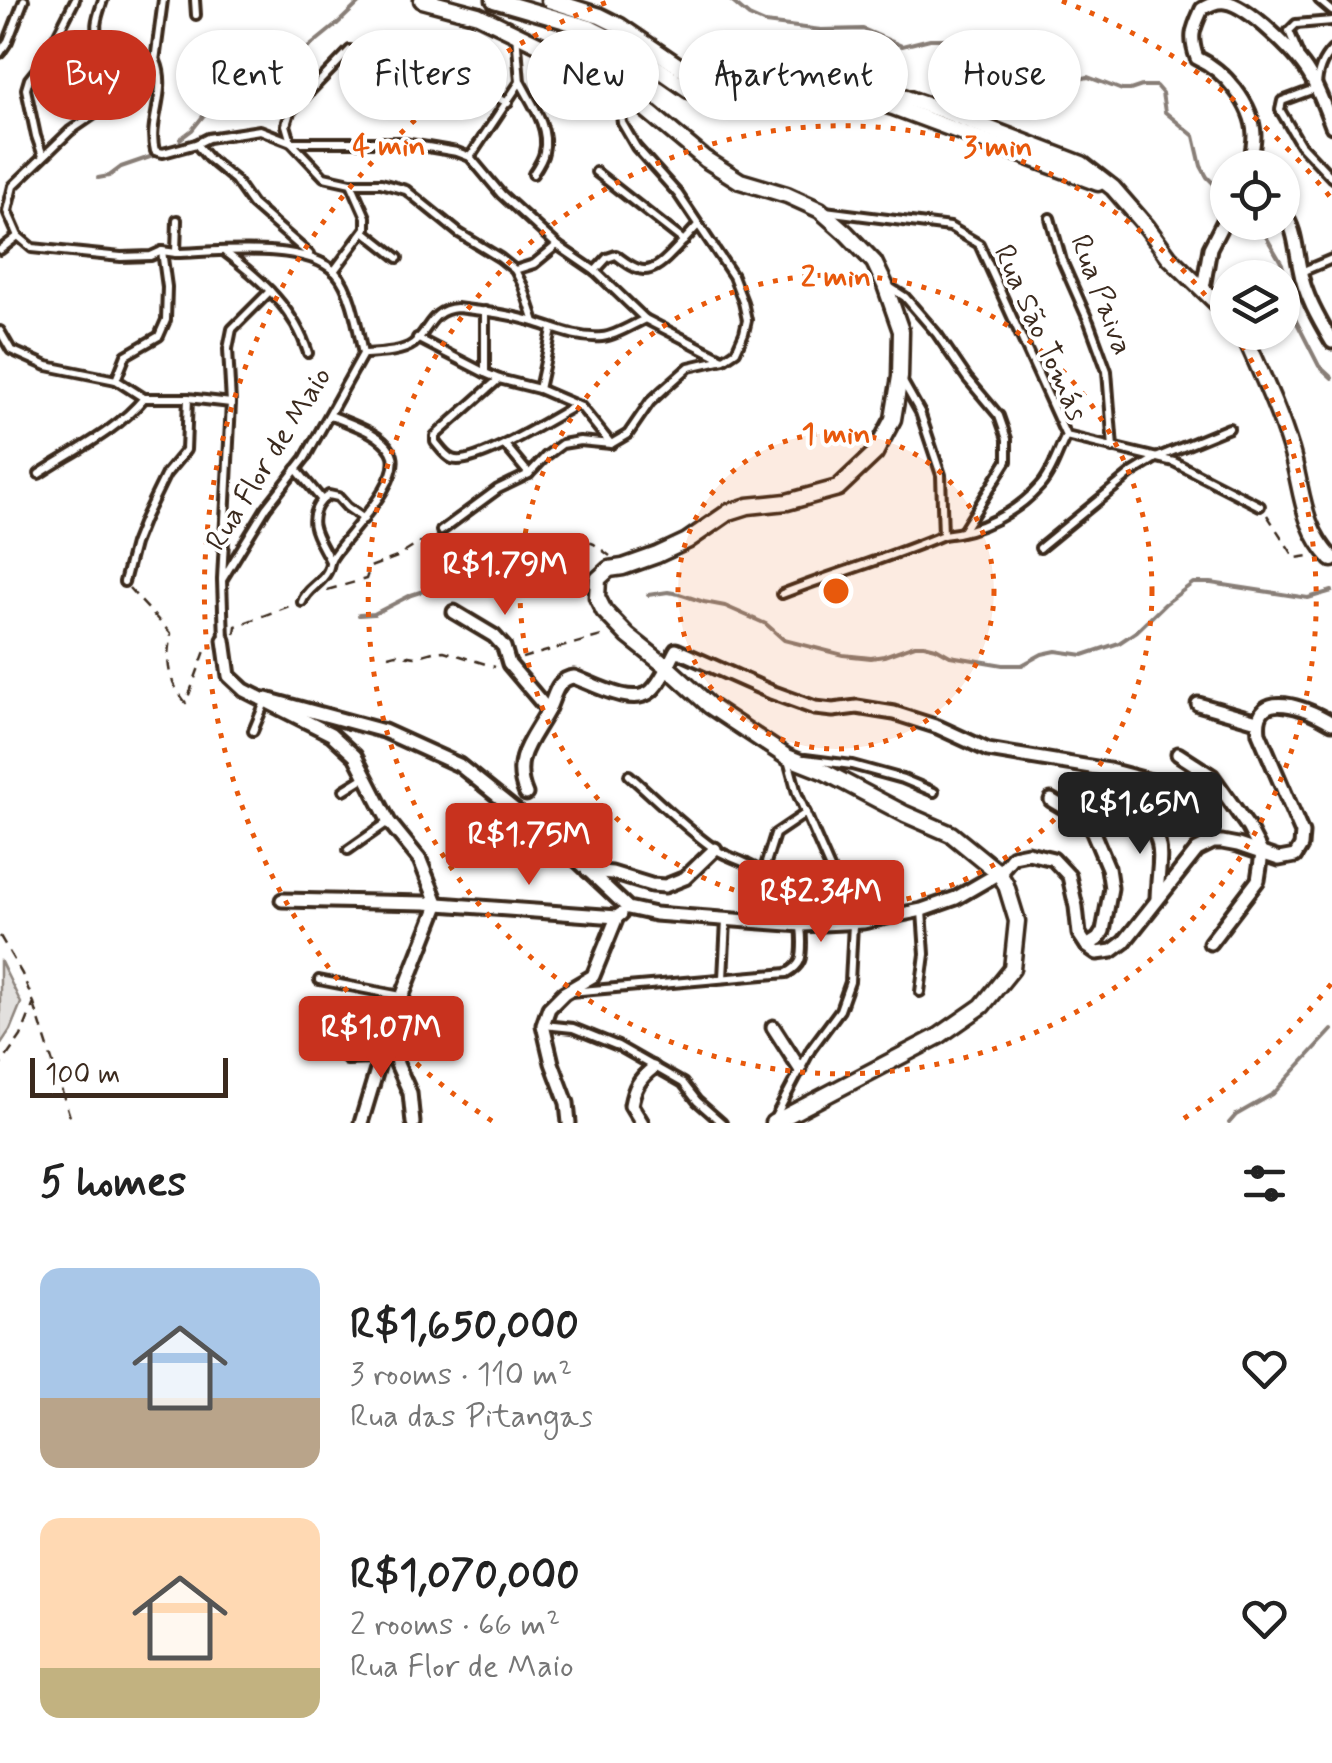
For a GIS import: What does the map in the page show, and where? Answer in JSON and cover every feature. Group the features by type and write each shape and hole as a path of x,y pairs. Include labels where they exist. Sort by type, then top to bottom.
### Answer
{"street":[{"path":"422,0 466,12 527,38"},
{"path":"450,0 466,12"},
{"path":"494,0 590,28 689,90 735,100 812,90 843,92 1080,170"},
{"path":"549,0 600,16 683,69 698,74 720,80 760,82 796,75 842,76 944,111 1080,170 1113,188 1169,257 1210,295"},
{"path":"1252,150 1254,132 1249,114 1222,73 1197,58 1192,30 1198,4 1226,2 1265,26 1306,69 1332,126"},
{"path":"658,120 705,159 740,181 787,194 820,210 874,262 900,330 900,377 893,420 875,453 838,488 728,512 688,541 602,573 597,596 604,611 628,636 710,706 787,757 951,834 999,872 1017,922 1012,969 982,1006 939,1036 772,1123"},
{"path":"1203,288 1214,240"},
{"path":"1300,272 1332,342"},
{"path":"1250,350 1291,449 1304,512 1329,556"},
{"path":"454,612 494,636 504,647 508,664 548,710"},
{"name":"Rua Flor de Maio","path":"224,640 229,676 244,690 331,734 354,756 388,822 420,860 438,905"},
{"path":"526,794 520,780 523,751 560,682 574,677 626,696 643,696 651,690 676,650 815,708 857,707 894,713 988,750 1158,782 1187,807 1208,844"},
{"path":"266,699 384,731 459,765 576,859 628,908 655,914 802,925 858,922 922,910 956,898 999,872 1013,856 1028,853 1053,859 1068,876 1079,934 1098,953 1112,951 1124,942 1197,850 1208,844 1222,842 1279,859 1295,856 1302,846 1302,833 1259,733 1258,721 1261,712 1271,705 1283,704 1332,723"},
{"path":"1198,704 1258,721"},
{"path":"1178,754 1212,776 1248,826 1262,854 1258,880 1210,943"},
{"path":"1051,800 1078,816 1092,830 1108,868 1110,888 1103,931 1087,946"},
{"path":"1135,807 1154,827 1160,844 1158,900"},
{"path":"588,871 665,886 685,878 714,850"},
{"path":"282,900 524,908 617,917"},
{"path":"361,1123 389,1030 438,905"},
{"path":"569,1123 543,1025 549,1008 564,993 592,976 617,917 628,908"},
{"path":"772,1026 800,1069"},
{"path":"389,1030 396,1064 410,1093 413,1123"},
{"path":"642,1123 630,1106 634,1090 653,1068"}],"lane":[{"path":"0,53 24,0"},
{"path":"43,156 26,90 75,0"},
{"path":"96,30 102,0"},
{"path":"156,53 163,0"},
{"path":"195,0 196,14"},
{"path":"1320,0 1332,11"},
{"path":"1306,69 1290,31 1296,24 1332,21"},
{"path":"516,32 520,82 544,131 544,153 533,174"},
{"path":"1332,50 1317,74 1317,88 1287,98 1280,110 1300,144 1332,178"},
{"path":"339,61 290,112 286,125 291,142 324,177 406,190 459,233 500,258 515,270 536,322"},
{"path":"156,63 160,70 156,116"},
{"path":"470,157 520,82"},
{"path":"86,120 12,186 7,211 18,236 32,248 121,257 151,256 162,251 291,252 313,258"},
{"path":"155,120 152,142 155,151 163,153 208,138 260,130 291,142 398,142 470,157 501,194 557,245 595,271 644,319 724,359"},
{"path":"441,531 498,488 529,474 562,444 580,440 611,444 628,434 650,402 689,367 724,359 736,351 744,334 747,320 733,276 678,194 636,147 622,120"},
{"path":"196,144 235,180 252,204 334,272 365,232 366,217 351,184"},
{"path":"596,172 684,241"},
{"name":"Rua São Tomás","path":"782,594 1004,516 1042,484 1066,436 978,244 950,227 820,210"},
{"name":"Rua Paiva","path":"1050,218 1062,261 1107,371 1113,448"},
{"path":"176,220 176,253"},
{"path":"595,271 616,254 640,270 650,271 660,266 698,226"},
{"path":"365,232 398,258"},
{"path":"0,250 18,236"},
{"path":"515,270 534,264 557,245"},
{"path":"116,380 126,354 159,336 166,320 162,251"},
{"path":"225,252 291,314 308,352"},
{"path":"1300,272 1332,259"},
{"name":"Rua Flor de Maio","path":"224,640 222,580 245,539 306,458 363,354 346,293 334,272"},
{"path":"886,285 905,298 937,334 1000,416 1007,439 1007,461 962,533"},
{"path":"222,580 231,403 228,349 232,328 270,291"},
{"path":"363,354 412,345 433,318 448,308 485,311 536,322 552,330 604,337 644,319"},
{"path":"485,311 485,373"},
{"path":"539,389 552,330"},
{"path":"0,332 11,350 26,358 116,380 144,398 231,403"},
{"path":"417,338 499,379 539,389 576,406 593,420 611,444"},
{"path":"900,377 920,412 941,475 942,535"},
{"path":"499,379 434,436 435,442 454,460 505,445 576,406"},
{"path":"39,474 100,436 144,398"},
{"path":"124,582 144,518 166,474 186,450 188,398"},
{"path":"302,602 306,592 327,574 330,561 375,504 395,464 392,452 380,438 330,415"},
{"path":"1040,548 1134,472 1156,458 1228,428"},
{"path":"1066,436 1174,462 1260,506"},
{"path":"505,445 529,474"},
{"path":"296,469 322,500"},
{"path":"330,561 314,528 313,510 329,495 338,496 364,519"},
{"path":"253,731 266,699"},
{"path":"772,1123 811,1048 840,1010 850,982 858,922 796,792 787,757 852,765 934,792"},
{"path":"564,993 787,974 799,967 802,959 802,925 781,884 714,850 629,775"},
{"path":"344,790 365,777"},
{"path":"769,875 766,862 774,834 806,813"},
{"path":"348,850 388,822"},
{"path":"920,992 925,954 922,910"},
{"path":"722,978 726,920"},
{"path":"319,980 402,996"},
{"path":"543,1025 573,1028 618,1046 682,1083 722,1123"},
{"path":"347,1060 380,1060"}],"path":[{"path":"1260,506 1295,558 1329,556"},
{"path":"124,582 171,634 167,653 172,686 186,703 205,652 234,638 236,626 366,578 370,567 441,531 467,548 504,532 579,538 594,544 623,567"},
{"path":"0,936 34,1003 72,1123"},
{"path":"0,1066 20,1036 34,1003"}],"shaded area":[{"path":"0,960 21,1003 0,1045"}],"waterway":[{"path":"180,139 216,100 288,64 362,0"},
{"path":"730,0 765,23 821,30 863,29 902,46 949,39 992,60 1055,80 1088,77 1122,90 1156,86 1162,93 1165,112 1194,136 1201,166 1210,180"},
{"path":"98,178 153,156"},
{"path":"1268,240 1282,264 1294,317 1319,366 1332,378"},
{"path":"359,615 374,614 411,595 472,575"},
{"path":"648,595 668,592 725,606 766,624 784,640 843,655 871,658 924,645 950,656 1022,665 1042,654 1056,651 1083,655 1119,643 1193,583 1308,598 1332,591"},
{"path":"1229,1123 1273,1094 1332,1030"}]}
